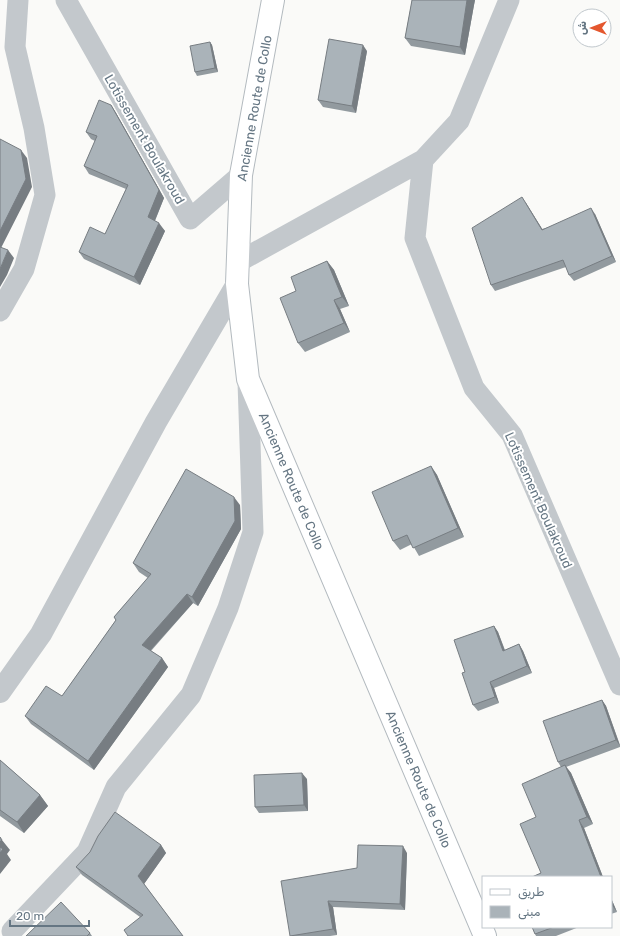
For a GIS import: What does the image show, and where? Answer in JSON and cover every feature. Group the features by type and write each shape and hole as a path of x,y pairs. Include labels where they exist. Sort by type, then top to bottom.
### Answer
{"main road":[{"name":"Ancienne Route de Collo","path":"273,0 241,175 237,284 248,380 485,936"}],"street":[{"path":"0,311 24,269 45,195 34,128 15,47 18,0"},
{"name":"Lotissement Boulakroud","path":"66,0 190,219 241,175"},
{"path":"238,262 423,160 459,121 509,0"},
{"name":"Lotissement Boulakroud","path":"423,160 415,238 474,388 512,435 620,685"},
{"path":"0,692 41,634 156,422 237,284"},
{"path":"12,931 87,852 116,787 191,696 228,608 253,532 248,380"}],"building":[{"path":"412,0 467,0 460,47 405,38"},
{"path":"329,39 363,45 352,106 318,100"},
{"path":"210,42 215,68 195,72 190,46"},
{"path":"99,100 111,105 159,190 148,217 159,223 134,277 79,252 90,227 105,234 128,185 84,166 97,136 86,132"},
{"path":"0,139 21,150 26,179 0,231"},
{"path":"522,197 542,230 591,208 612,256 569,275 563,260 491,285 472,228"},
{"path":"0,247 8,250 0,269"},
{"path":"327,261 342,297 334,300 344,323 298,343 280,298 296,291 291,277"},
{"path":"431,466 458,528 413,548 407,535 393,541 372,492"},
{"path":"186,469 234,497 235,521 192,597 187,594 142,645 162,658 88,761 25,716 46,686 62,696 116,620 114,617 151,574 133,563"},
{"path":"494,626 503,651 519,644 527,666 490,682 495,697 473,705 462,673 465,672 454,640"},
{"path":"602,700 616,740 558,762 543,721"},
{"path":"0,760 40,795 17,822 0,810"},
{"path":"565,765 587,817 579,820 601,876 534,876 541,873 520,824 536,817 522,784"},
{"path":"302,773 304,805 255,807 254,775"},
{"path":"115,812 161,845 138,876 183,936 128,936 124,930 143,915 76,867 90,852 98,836"},
{"path":"358,845 403,846 400,904 328,901 333,929 290,936 281,881 357,868"},
{"path":"61,902 90,933 87,936 26,936"},
{"path":"532,928 551,928 535,934"}]}
